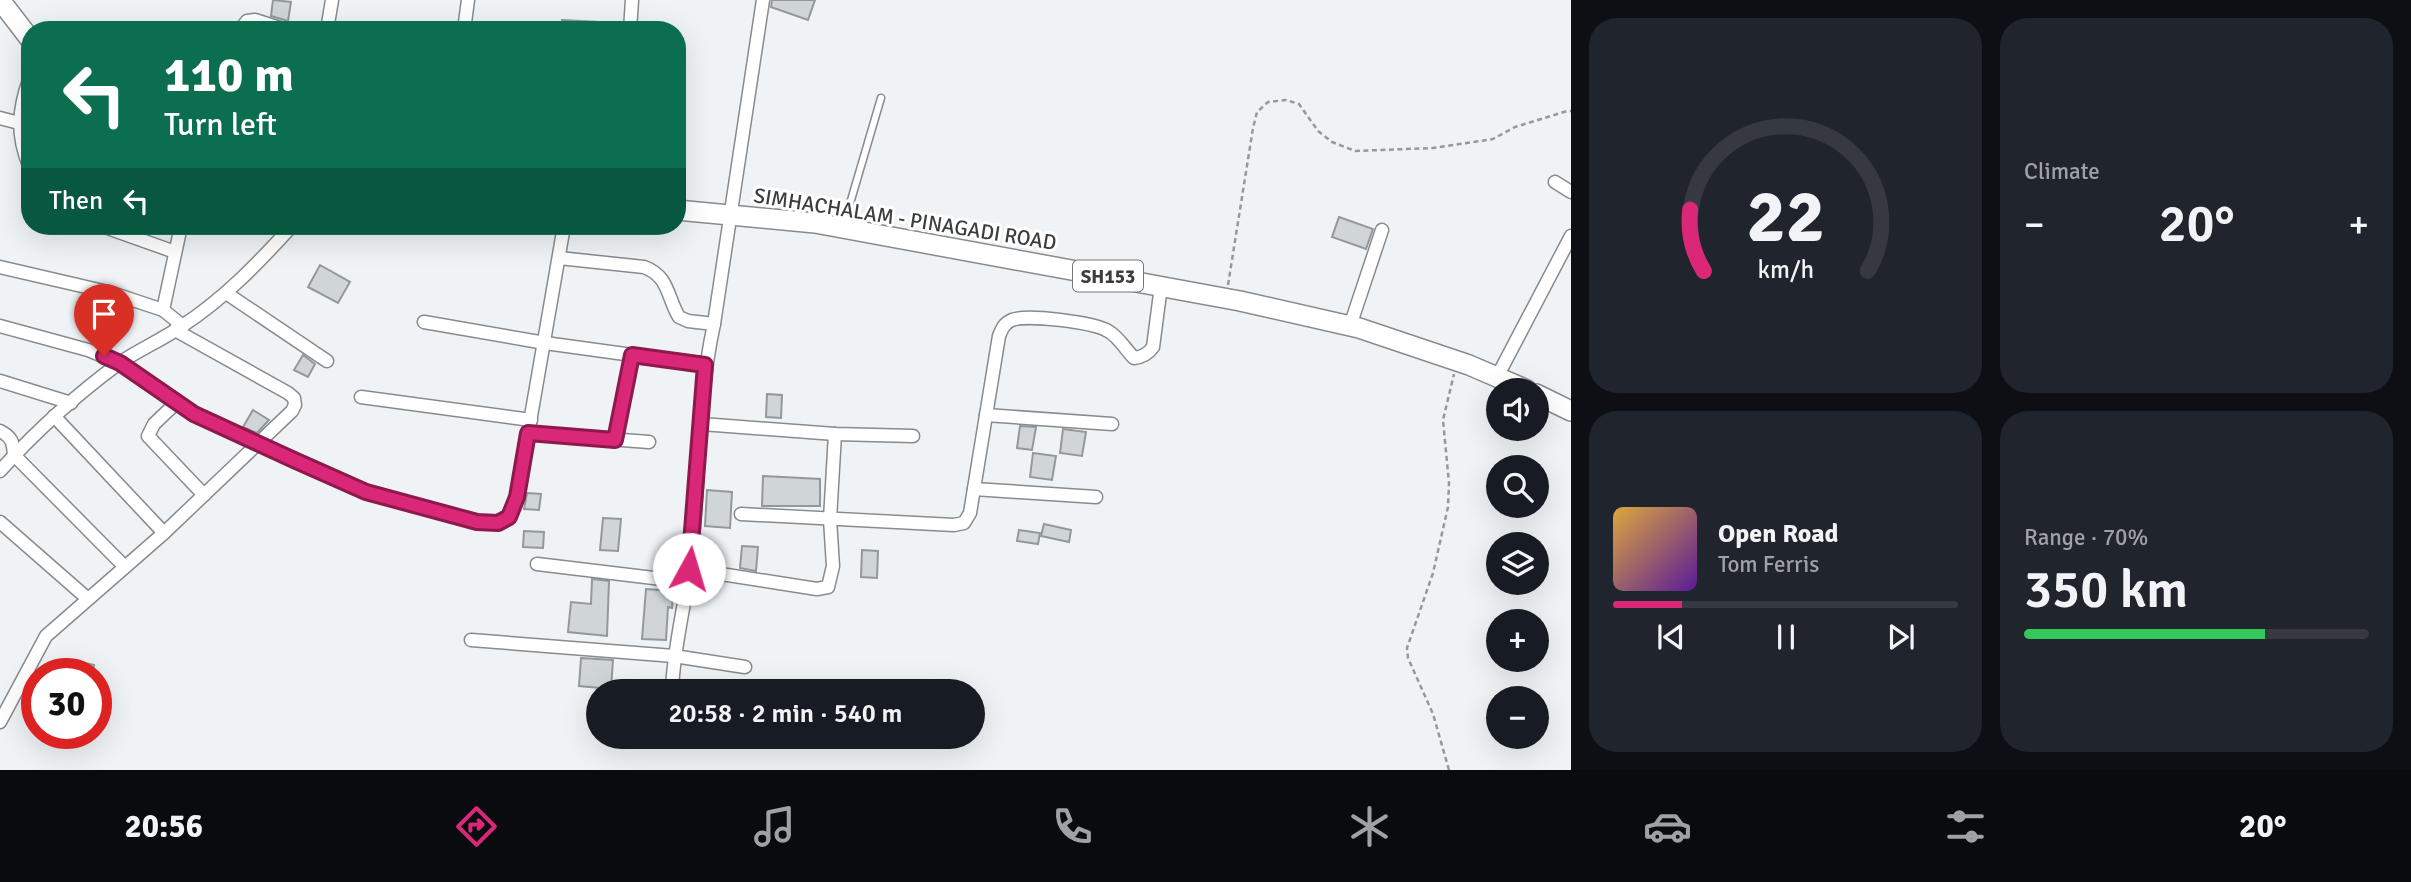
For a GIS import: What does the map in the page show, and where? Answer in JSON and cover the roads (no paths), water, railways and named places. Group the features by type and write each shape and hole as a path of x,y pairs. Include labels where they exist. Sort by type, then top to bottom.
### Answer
{"main road":[{"path":"0,1 21,28"},
{"name":"SIMHACHALAM - PINAGADI ROAD","path":"686,211 730,213 843,228 1226,298 1350,326 1457,360 1497,377"},
{"path":"1549,400 1571,411"}],"street":[{"path":"328,21 332,0"},
{"path":"465,21 468,0"},
{"path":"631,21 632,0"},
{"path":"673,679 688,575 705,365 714,324 762,0"},
{"path":"21,107 21,131"},
{"path":"0,118 19,123"},
{"path":"1555,182 1571,192"},
{"path":"1350,326 1382,230"},
{"path":"127,235 175,252"},
{"path":"163,310 179,235"},
{"path":"0,471 54,416 120,363 179,328 226,293 284,235"},
{"path":"0,326 88,350 120,363 176,403 366,492 477,522 498,523 509,517 517,497 563,235"},
{"path":"1497,377 1571,236"},
{"path":"559,258 644,267 657,271 678,317 714,324"},
{"path":"0,267 112,293 163,310 179,328 294,398 295,405 259,444 164,533 46,636 0,722"},
{"path":"741,514 954,525 964,523 970,513 999,337 1006,323 1020,317 1093,325 1106,329 1134,358 1140,358 1153,347 1161,286"},
{"path":"226,293 327,361"},
{"path":"424,322 545,343 705,365"},
{"path":"615,440 632,355"},
{"path":"0,381 71,402"},
{"path":"361,397 615,440 649,442"},
{"path":"176,403 154,424 148,436 204,495"},
{"path":"986,415 1112,424"},
{"path":"54,416 164,533"},
{"path":"702,424 835,434 913,436"},
{"path":"0,431 9,436 15,455 125,567"},
{"path":"537,564 688,575 817,589 828,587 833,566 831,519 835,434"},
{"path":"974,489 1096,497"},
{"path":"0,522 88,599"},
{"path":"471,640 674,656 745,667"}],"lane":[{"path":"843,228 881,98"}]}
